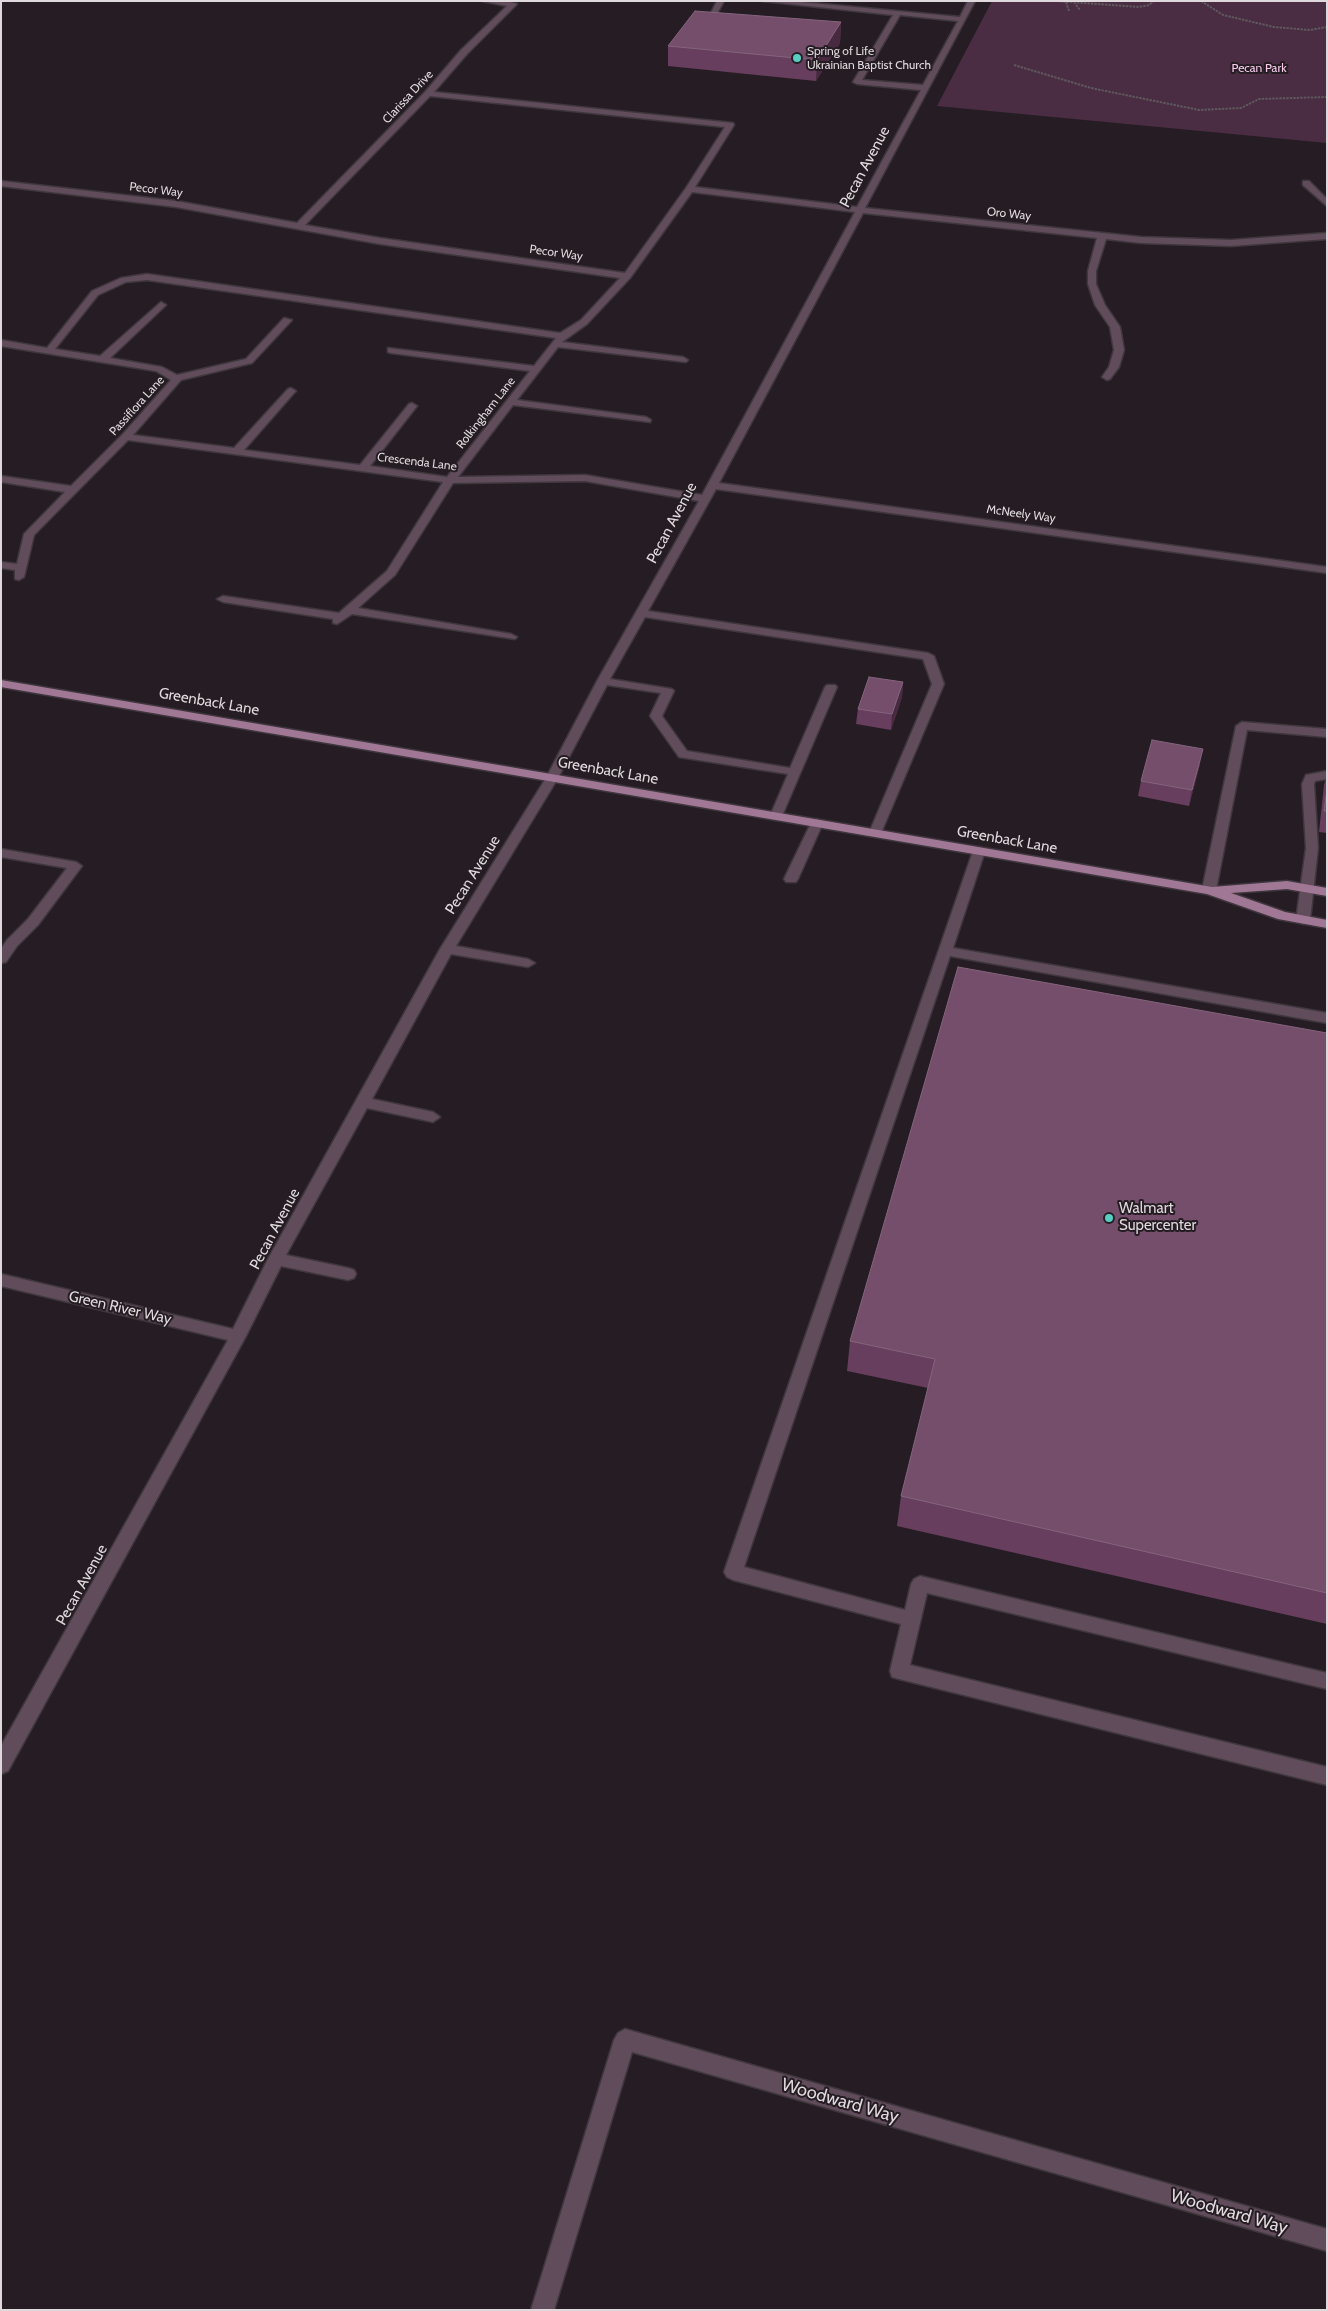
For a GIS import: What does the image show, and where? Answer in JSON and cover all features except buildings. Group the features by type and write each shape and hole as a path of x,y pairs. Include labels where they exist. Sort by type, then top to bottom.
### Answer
{"main road":[{"name":"Greenback Lane","path":"1,683 1209,890 1283,916 1327,924"},
{"name":"Greenback Lane","path":"1209,890 1287,885 1327,892"}],"street":[{"name":"Clarissa Drive","path":"299,226 428,94 464,52 513,4 484,1"},
{"path":"712,14 721,1"},
{"path":"764,1 963,19"},
{"name":"Pecan Avenue","path":"1,1765 238,1336 276,1259 447,949 552,778 602,681 705,499 972,1"},
{"path":"898,13 857,82 926,88"},
{"path":"428,94 730,125 690,189 627,276"},
{"name":"Pecor Way","path":"1,183 176,204 380,241 627,276"},
{"path":"1306,183 1327,204"},
{"name":"Oro Way","path":"690,189 1102,237 1195,243 1256,242 1327,236"},
{"path":"1102,237 1092,271 1092,284 1100,305 1115,327 1119,350 1114,367 1106,377"},
{"name":"Rolkingham Lane","path":"343,616 391,573 450,480 559,340 584,322 627,276"},
{"path":"49,350 95,293 124,280 147,277 683,360"},
{"path":"103,359 161,305"},
{"path":"176,378 249,361 287,320"},
{"name":"Passiflora Lane","path":"1,342 159,369 176,378 174,384 126,437 29,534 20,572 1,565"},
{"path":"391,350 537,369"},
{"path":"236,452 291,391"},
{"path":"510,402 646,420"},
{"path":"363,468 412,406"},
{"name":"Crescenda Lane","path":"126,437 450,480 585,478 705,499"},
{"path":"1,479 74,490"},
{"name":"McNeely Way","path":"711,485 1327,570"},
{"path":"223,599 511,637"},
{"path":"641,613 928,656 938,684 875,833"},
{"path":"602,681 668,691 656,716 683,754 795,772"},
{"path":"776,816 831,687"},
{"path":"1209,890 1242,726 1327,733"},
{"path":"1303,920 1312,848 1308,784 1310,778 1327,775"},
{"path":"791,879 817,823"},
{"path":"911,1619 732,1572 979,851"},
{"path":"1,853 76,866 33,922 12,943 1,959"},
{"path":"447,949 528,963"},
{"path":"946,951 1327,1018"},
{"path":"363,1102 433,1117"},
{"path":"276,1259 348,1274"},
{"name":"Green River Way","path":"1,1280 238,1336"},
{"path":"1327,1681 920,1584 899,1671 1327,1776"},
{"name":"Woodward Way","path":"542,2310 625,2040 1327,2240"}],"path":[{"path":"1056,1 1097,2 1139,7 1149,5 1154,1"},
{"path":"1201,1 1223,15 1260,22 1274,27 1310,30 1327,27"},
{"path":"1066,2 1069,11"},
{"path":"1074,2 1080,10"},
{"path":"1093,5 1097,2"},
{"path":"1014,65 1091,88 1199,110 1240,108 1259,99 1327,97"}],"green space":[{"name":"Pecan Park","path":"992,1 1327,1 1327,143 937,106"}],"place":[{"name":"Spring of Life Ukrainian Baptist Church","path":"797,58"},
{"name":"Walmart Supercenter","path":"1109,1218"}]}
